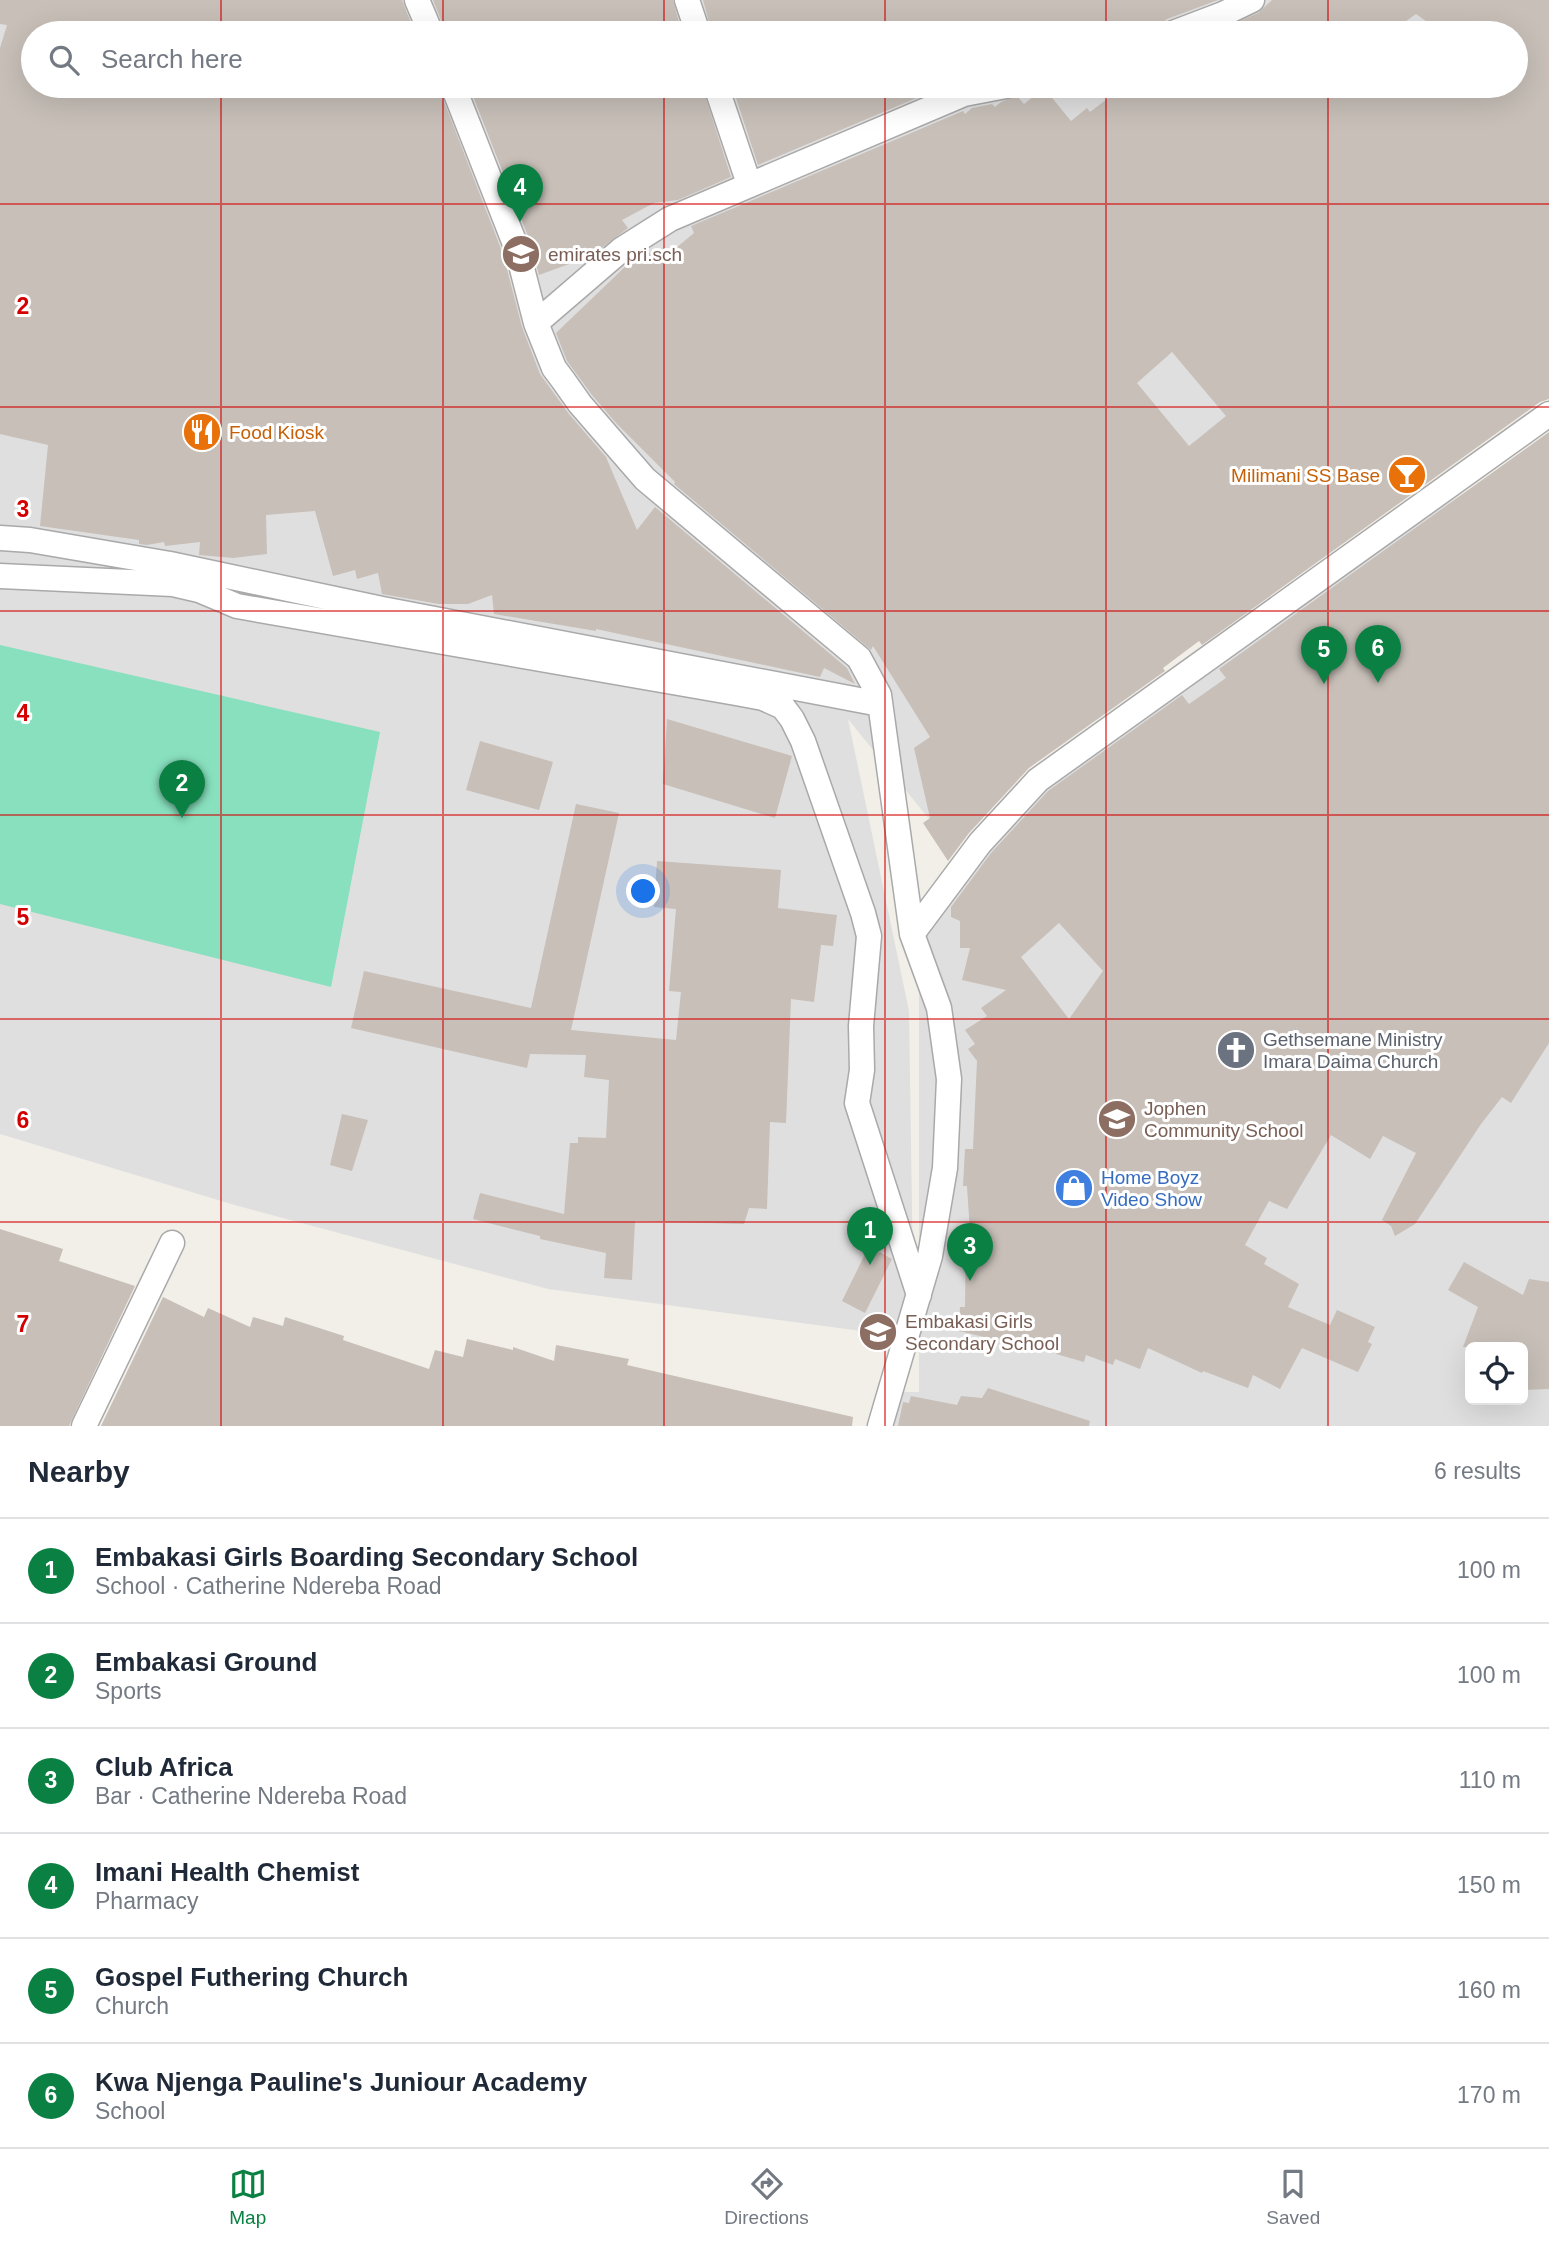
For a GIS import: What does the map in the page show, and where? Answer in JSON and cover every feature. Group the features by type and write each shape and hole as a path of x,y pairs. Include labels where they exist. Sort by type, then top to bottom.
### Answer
{"street":[{"path":"417,0 426,21"},
{"path":"687,0 694,21"},
{"path":"1205,21 1252,0"},
{"path":"458,98 517,249 536,323 558,374 580,404 645,479 859,658 879,695 912,934 939,1008 948,1079 945,1168 930,1256 880,1426"},
{"path":"720,98 749,184"},
{"path":"536,323 621,250 670,219 954,98"},
{"path":"912,934 980,843 1038,780 1549,414"},
{"path":"0,538 30,540 170,564 382,609 880,704"},
{"path":"0,576 173,584 199,590 237,606 736,693 763,698 783,707 803,741 855,886 869,936 861,1026 862,1070 857,1103 919,1295"},
{"path":"84,1426 172,1243"}],"shaded area":[{"path":"0,0 1549,0 1549,372 938,830 848,719 909,1011 914,1338 548,1289 238,1206 0,1134"},
{"path":"1549,439 1549,1426 887,1426 896,1392 919,1392 919,911 1013,808 1317,586"}],"green space":[{"path":"0,645 380,732 331,987 0,904"}],"building":[{"path":"0,0 402,0 410,21 21,21 21,98 443,98 503,254 522,327 540,374 569,414 606,457 637,530 655,507 847,668 855,684 824,668 820,677 596,629 494,614 492,595 468,604 439,604 382,594 378,573 357,579 355,570 333,576 315,511 266,515 267,554 233,558 199,555 200,542 147,545 139,544 139,540 40,526 48,445 0,434 0,48 7,25 0,24"},
{"path":"433,0 673,0 679,21 441,21"},
{"path":"703,0 1218,0 1165,21 709,21"},
{"path":"1272,0 1549,0 1549,399 1540,402 1202,645 1199,641 1163,668 1165,671 1029,768 969,833 948,861 923,823 930,818 914,748 930,737 873,646 871,650 674,484 592,395 567,361 556,333 631,261 648,251 658,263 694,233 691,226 963,111 965,114 972,108 992,104 995,107 1012,98 1019,98 1024,104 1032,98 1052,98 1071,121 1087,108 1090,112 1108,98 1528,98 1528,21 1426,21 1416,14 1406,21 1240,21 1258,13","holes":["1172,352 1226,416 1189,446 1137,383"]},
{"path":"474,98 706,98 731,177 678,200 654,203 622,220 628,228 591,256 539,275 531,244"},
{"path":"736,98 917,98 758,165"},
{"path":"1549,432 1549,1043 1511,1103 1502,1097 1481,1124 1415,1224 1395,1236 1391,1226 1382,1220 1416,1153 1383,1136 1370,1159 1331,1135 1287,1209 1269,1201 1245,1245 1267,1258 1264,1264 1299,1284 1288,1307 1330,1325 1337,1310 1375,1327 1368,1342 1372,1344 1358,1372 1302,1348 1280,1389 1253,1375 1248,1388 1203,1371 1202,1373 1148,1348 1140,1369 1115,1359 1113,1365 1086,1355 1084,1362 1056,1354 1058,1351 1042,1351 959,1331 960,1307 965,1307 966,1232 970,1232 967,1186 963,1186 965,1149 973,1149 977,1061 968,1049 975,1044 965,1030 987,1016 981,1008 1006,990 962,980 970,948 960,948 960,921 951,917 951,907 991,853 1048,791 1182,695 1189,704 1226,678 1219,669","holes":["1059,923 1103,971 1069,1019 1021,957"]},
{"path":"667,719 792,756 775,818 663,784"},
{"path":"480,741 553,762 539,810 466,790"},
{"path":"576,804 619,813 571,1030 676,1040 681,992 669,991 676,909 654,907 657,861 781,870 778,908 837,915 833,946 821,945 814,1002 791,999 786,1123 770,1122 767,1209 749,1208 744,1224 635,1221 632,1280 604,1278 606,1253 540,1239 540,1236 473,1219 480,1193 564,1214 570,1143 578,1143 578,1137 606,1138 609,1080 584,1077 586,1055 530,1054 527,1068 351,1028 364,971 531,1008"},
{"path":"342,1114 368,1120 352,1171 330,1165"},
{"path":"0,1229 63,1249 59,1261 135,1286 69,1426 0,1426"},
{"path":"869,1246 892,1259 865,1313 842,1301"},
{"path":"1464,1262 1523,1295 1529,1279 1549,1282 1549,1389 1528,1390 1528,1342 1465,1342 1463,1347 1478,1307 1448,1290"},
{"path":"163,1297 204,1317 208,1308 250,1327 253,1317 283,1326 285,1317 344,1336 343,1340 429,1369 435,1350 463,1357 467,1339 513,1350 513,1347 554,1361 556,1345 629,1359 627,1365 853,1417 852,1426 101,1426"},
{"path":"988,1388 1090,1421 1089,1426 898,1426 903,1402 909,1403 911,1396 957,1405 961,1396 982,1398"}],"place":[{"name":"Imani Health Chemist","path":"520,222"},
{"name":"emirates pri.sch","path":"521,254"},
{"name":"Food Kiosk","path":"202,432"},
{"name":"Milimani SS Base","path":"1407,475"},
{"name":"Kwa Njenga Pauline's Juniour Academy","path":"1378,683"},
{"name":"Gospel Futhering Church","path":"1324,684"},
{"name":"Embakasi Ground","path":"182,818"},
{"name":"Gethsemane Ministry Imara Daima Church","path":"1236,1050"},
{"name":"Jophen Community School","path":"1117,1119"},
{"name":"Home Boyz Video Show","path":"1074,1188"},
{"name":"Embakasi Girls Boarding Secondary School","path":"870,1265"},
{"name":"Club Africa","path":"970,1281"},
{"name":"Embakasi Girls Secondary School","path":"878,1332"}]}
